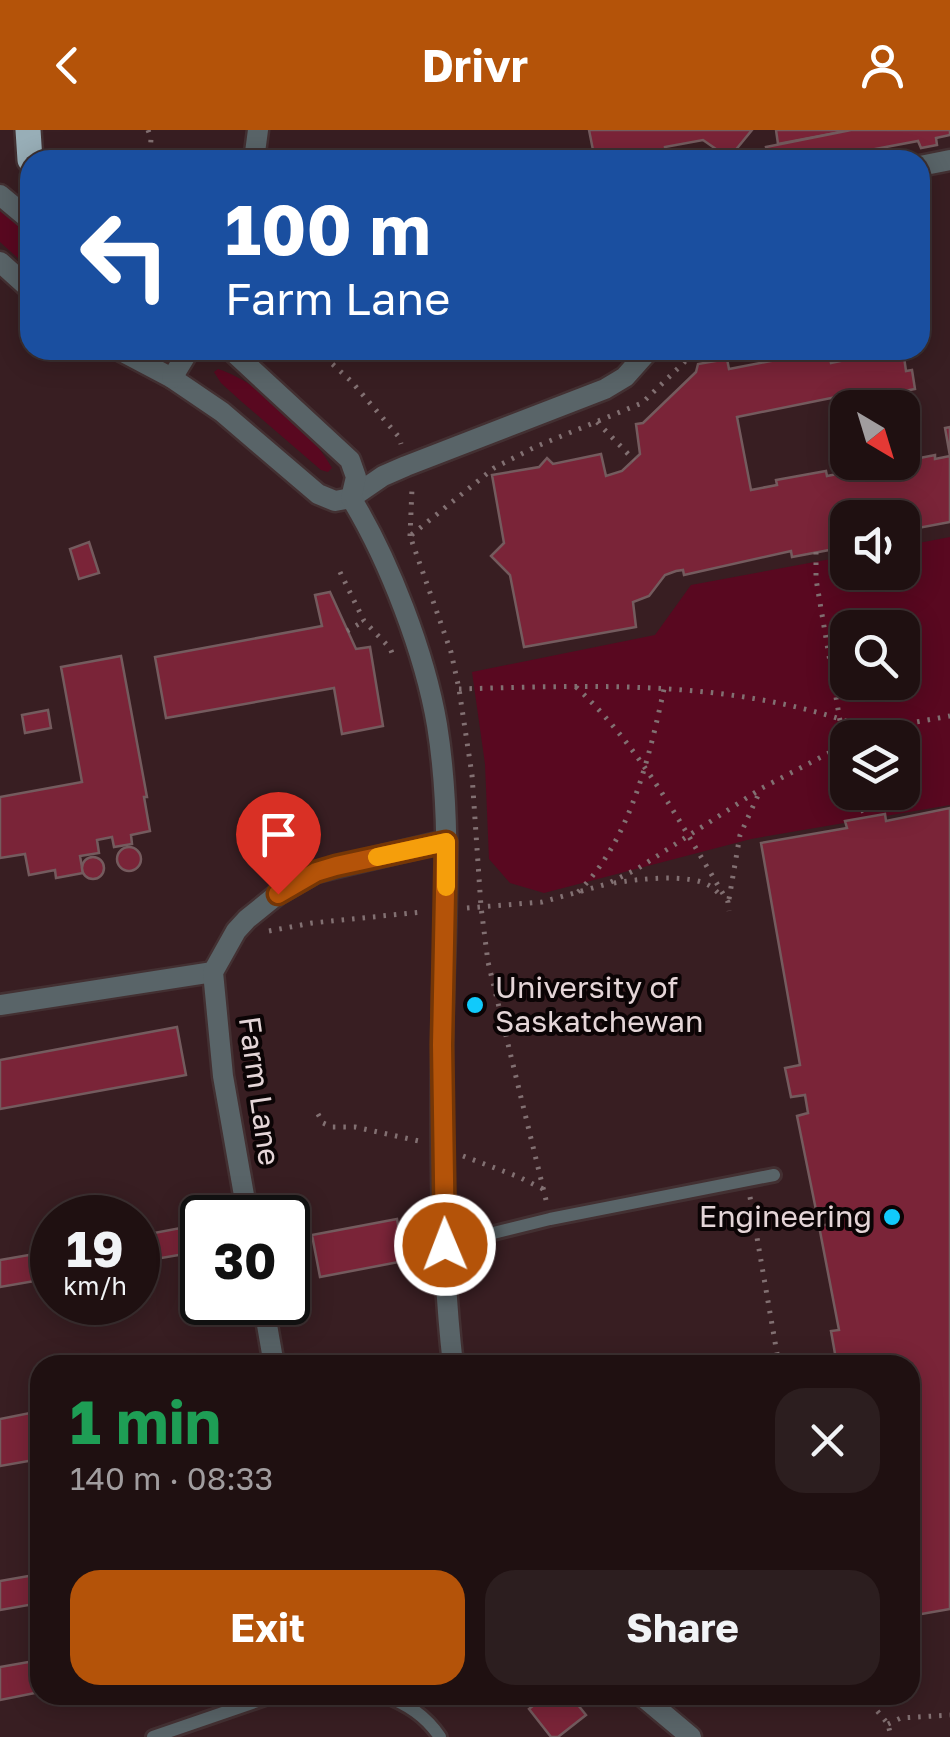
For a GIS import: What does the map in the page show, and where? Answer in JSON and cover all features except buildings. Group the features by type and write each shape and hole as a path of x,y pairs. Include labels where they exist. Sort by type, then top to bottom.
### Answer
{"street":[{"path":"0,195 20,212"},
{"path":"0,262 20,280"},
{"path":"139,360 235,422 318,494 334,501 350,498 406,466 605,389 626,377 640,360"},
{"path":"172,378 182,360"},
{"path":"243,360 350,460 356,477 350,498 370,528 428,682 437,728 446,842 442,1079 447,1308 452,1355"},
{"path":"0,1005 213,972 236,931 278,894 316,872 446,842"},
{"name":"Farm Lane","path":"213,972 223,1076 244,1195"},
{"path":"267,1325 272,1355"},
{"path":"652,1705 692,1737"}],"lane":[{"path":"445,1245 550,1219 774,1174"},
{"path":"153,1737 246,1705"},
{"path":"408,1705 440,1737"}],"path":[{"path":"328,360 400,436 412,490 410,536 451,652 459,689 472,776 488,962 550,1219"},
{"path":"410,536 494,468 534,446 642,403 687,360"},
{"path":"597,422 634,460"},
{"path":"816,552 816,578 839,718"},
{"path":"340,572 364,621 390,648 396,666"},
{"path":"347,631 364,621"},
{"path":"459,689 574,685 665,688 736,696 844,720"},
{"path":"574,685 644,766 728,902"},
{"path":"576,894 604,861 626,816 665,688"},
{"path":"920,721 950,716"},
{"path":"236,931 278,931 312,924 542,902 576,894 638,870 762,788 830,752"},
{"path":"729,911 740,835 762,788"},
{"path":"862,810 866,818"},
{"path":"607,884 645,878 697,880 728,902"},
{"path":"747,1179 776,1355"},
{"path":"872,1705 888,1724 891,1737"},
{"path":"888,1724 902,1718 950,1715"}],"shaded area":[{"name":"University of Saskatchewan","path":"0,130 950,130 950,1737 0,1737"},
{"path":"0,206 20,225 20,260 0,242"},
{"path":"218,369 267,396 311,439 332,468 328,472 321,470 242,402 221,383 214,372"},
{"path":"950,537 950,805 751,839 544,893 510,883 489,859 485,764 472,672 655,635 691,585 830,559 830,590 920,590 920,543"}],"slow traffic":[{"path":"377,857 446,842 446,887"}],"place":[{"name":"University of Saskatchewan","path":"475,1005"},
{"name":"Engineering","path":"892,1217"}],"route":[{"path":"278,894 316,872 446,842 442,1045 445,1245"}]}
